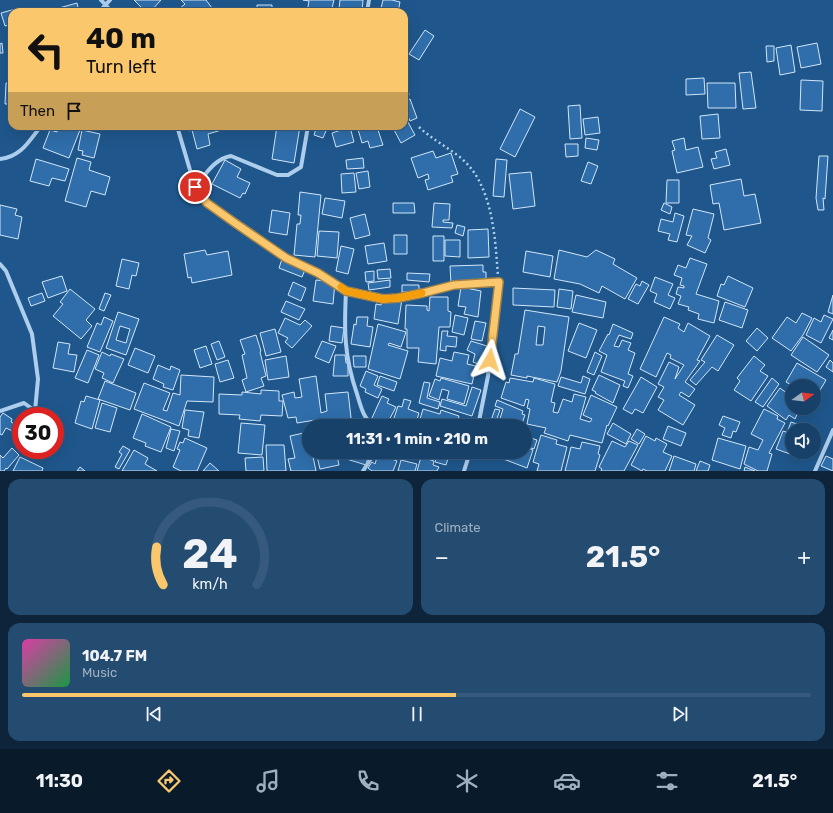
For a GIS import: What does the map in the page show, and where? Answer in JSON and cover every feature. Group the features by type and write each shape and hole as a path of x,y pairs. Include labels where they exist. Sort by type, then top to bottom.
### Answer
{"street":[{"path":"101,0 108,8"},
{"path":"102,8 110,0"},
{"path":"0,159 13,156 20,151 38,130"},
{"path":"177,130 195,187 207,203 286,258 318,273 346,291 383,299 398,298 454,285 499,282 488,376 479,419"},
{"path":"195,187 217,161 231,156 276,175 288,175 301,167 307,130"},
{"path":"0,264 6,271 32,334 38,379 35,411 24,403 0,411"},
{"path":"346,291 344,320 346,351 351,376 366,419"},
{"path":"815,471 833,430"},
{"path":"363,471 371,459"},
{"path":"464,471 468,459"}],"path":[{"path":"419,127 461,158 477,175 487,197 496,246 499,282"}],"building":[{"path":"134,0 161,0 154,8 142,8"},
{"path":"181,0 206,0 212,8 180,8 185,4"},
{"path":"303,0 334,0 332,8 308,8 309,1"},
{"path":"340,0 363,0 362,8 339,8"},
{"path":"383,0 400,2 399,8 381,8"},
{"path":"77,3 78,8 59,8"},
{"path":"257,5 272,5 272,8 257,8"},
{"path":"8,11 8,25 5,26 1,13"},
{"path":"425,30 434,36 419,60 409,54"},
{"path":"2,43 3,53 0,53 0,44"},
{"path":"817,43 821,64 801,68 797,47"},
{"path":"791,45 795,72 780,75 776,48"},
{"path":"766,46 774,46 774,61 767,62"},
{"path":"751,72 756,108 743,109 739,73"},
{"path":"704,78 705,94 686,95 686,79"},
{"path":"801,80 823,81 822,111 800,110"},
{"path":"6,83 8,83 8,104 5,104"},
{"path":"707,83 735,83 736,108 708,108"},
{"path":"410,99 417,118 410,121 408,116 408,100"},
{"path":"580,105 582,138 570,139 568,106"},
{"path":"520,109 535,117 515,157 500,149"},
{"path":"718,114 720,138 702,139 700,116"},
{"path":"598,117 600,133 585,135 583,119"},
{"path":"408,122 415,135 401,143 394,130 408,130"},
{"path":"50,130 57,132 58,130 80,130 69,158 43,148"},
{"path":"82,130 100,134 94,158 82,155 83,151 78,150"},
{"path":"192,130 222,130 208,134 210,145 197,149"},
{"path":"276,130 299,130 294,163 272,159"},
{"path":"316,130 326,130 323,138 314,135"},
{"path":"341,130 351,130 354,142 336,147 332,133"},
{"path":"358,130 378,130 383,145 370,148 368,141 362,143"},
{"path":"586,138 599,140 597,150 585,148"},
{"path":"684,138 686,150 698,147 703,167 677,173 672,151 675,150 672,141"},
{"path":"565,144 578,144 578,156 566,157"},
{"path":"726,149 730,165 714,169 711,159 717,158 715,152"},
{"path":"433,151 436,158 451,153 458,174 451,176 453,182 428,190 425,180 429,179 428,174 418,178 411,158"},
{"path":"819,156 828,156 825,199 823,198 824,210 818,210 816,198"},
{"path":"77,158 91,162 89,170 110,177 105,195 91,191 86,207 65,201"},
{"path":"363,158 364,168 347,169 346,160"},
{"path":"36,159 69,169 65,181 52,178 49,186 30,181"},
{"path":"496,159 507,160 504,197 493,196"},
{"path":"225,160 241,169 237,177 250,183 245,194 243,193 240,198 212,184"},
{"path":"588,162 598,166 591,184 581,181"},
{"path":"368,171 370,187 359,189 356,173"},
{"path":"531,172 535,206 513,209 509,174"},
{"path":"354,173 356,192 342,193 341,174"},
{"path":"741,179 744,196 755,194 761,223 724,230 719,203 713,204 710,185"},
{"path":"667,180 679,180 679,203 666,203"},
{"path":"300,192 321,195 315,257 294,255 297,224 300,224 301,215 298,215"},
{"path":"325,198 345,201 342,218 322,214"},
{"path":"393,203 414,203 415,213 393,213"},
{"path":"434,203 450,204 449,220 443,220 443,222 453,223 452,228 432,227"},
{"path":"664,203 672,207 670,214 661,210"},
{"path":"0,205 17,209 15,215 22,217 18,239 0,235"},
{"path":"693,209 714,214 708,238 711,240 705,253 687,245 692,236 686,235"},
{"path":"272,210 290,213 287,235 269,232"},
{"path":"675,213 684,216 677,242 668,240 670,234 658,231 661,219 673,222"},
{"path":"365,214 370,235 355,239 350,218"},
{"path":"457,225 465,227 463,236 455,233"},
{"path":"488,229 489,257 468,258 468,230"},
{"path":"319,231 339,232 337,258 317,256"},
{"path":"394,235 407,235 407,254 394,254"},
{"path":"433,236 444,236 444,261 433,261"},
{"path":"445,240 460,240 460,257 445,256"},
{"path":"384,243 387,261 368,264 365,246"},
{"path":"341,246 354,249 348,274 336,271"},
{"path":"205,250 207,255 228,251 232,275 192,283 191,277 188,278 184,254"},
{"path":"559,250 587,257 596,250 615,259 613,264 637,278 625,299 602,286 599,293 580,284 554,279"},
{"path":"526,251 553,256 550,277 523,272"},
{"path":"283,256 307,265 302,277 279,268"},
{"path":"690,258 707,264 696,294 719,301 714,323 698,319 699,314 688,310 689,307 678,304 681,296 676,294 678,287 684,288 684,286 680,285 682,278 674,275 678,265 686,268"},
{"path":"122,259 139,263 136,276 132,275 129,289 116,286"},
{"path":"483,265 483,272 486,272 486,280 451,284 450,266"},
{"path":"390,269 391,278 378,279 377,270"},
{"path":"374,271 374,281 366,282 365,272"},
{"path":"407,273 430,274 429,282 407,280"},
{"path":"62,276 67,291 48,298 42,282"},
{"path":"728,276 753,288 745,307 717,296 721,284 724,285"},
{"path":"655,277 673,284 668,295 675,298 670,309 654,302 657,294 650,291"},
{"path":"316,280 335,282 333,304 313,301"},
{"path":"390,280 390,287 369,290 368,283"},
{"path":"642,281 649,285 638,304 628,299 636,284 640,286"},
{"path":"293,282 306,288 301,301 288,295"},
{"path":"402,285 419,285 419,292 402,292"},
{"path":"461,287 481,291 478,317 464,314 466,307 458,306"},
{"path":"513,288 555,290 554,307 513,305"},
{"path":"70,289 95,309 86,320 92,326 81,339 53,316 63,304 60,302"},
{"path":"559,289 573,291 571,309 557,307"},
{"path":"42,293 45,301 31,306 28,298"},
{"path":"105,293 111,295 104,311 99,309"},
{"path":"576,295 606,302 603,318 572,312"},
{"path":"833,295 833,314 828,312"},
{"path":"383,296 402,299 398,324 374,319 376,304 381,305"},
{"path":"430,297 448,297 448,311 451,312 450,327 439,327 436,364 418,362 419,348 407,348 407,329 405,329 406,305 427,306 427,310 429,311"},
{"path":"286,301 305,309 299,320 281,312"},
{"path":"725,302 748,310 742,328 719,320"},
{"path":"525,310 569,317 561,371 557,382 527,376 527,378 511,375 515,354 518,354","holes":["538,326 545,327 543,345 536,345"]},
{"path":"118,312 139,319 126,355 106,348","holes":["120,326 130,329 126,343 116,340"]},
{"path":"802,313 812,318 803,335 791,351 772,338 787,317 796,323"},
{"path":"455,315 468,318 464,335 452,332"},
{"path":"824,315 833,319 821,343 806,335 814,318 821,322"},
{"path":"104,317 113,321 100,352 87,347 97,323 101,325"},
{"path":"357,317 368,317 367,326 373,327 370,347 351,344 354,324 356,325"},
{"path":"664,317 680,324 678,328 684,332 688,323 710,336 697,360 700,361 685,382 695,389 689,397 681,392 679,395 695,405 683,425 658,410 664,400 658,397 664,387 658,384 669,362 679,367 675,379 684,365 670,358 671,355 667,353 656,377 640,369"},
{"path":"285,318 300,325 305,320 312,326 292,348 285,342 288,338 278,333"},
{"path":"475,321 486,323 482,341 471,339"},
{"path":"579,323 597,330 586,358 568,351"},
{"path":"378,324 406,332 401,347 389,343 388,345 408,351 400,379 368,369"},
{"path":"613,324 633,333 631,339 619,335 614,346 619,347 622,340 631,343 628,350 635,353 628,374 633,376 628,388 623,386 625,381 601,372 607,355 599,351 608,334 609,335"},
{"path":"331,326 344,328 342,343 329,341"},
{"path":"757,328 768,338 757,351 746,341"},
{"path":"275,329 281,352 266,356 260,333"},
{"path":"833,330 833,340 829,338"},
{"path":"442,331 448,331 447,336 457,337 456,347 446,346 446,351 440,350"},
{"path":"256,335 266,376 261,378 264,386 246,392 242,380 247,378 242,355 245,354 240,340"},
{"path":"717,335 734,345 718,371 712,367 696,385 690,380 705,362 701,360"},
{"path":"803,337 829,355 817,372 791,355"},
{"path":"219,341 225,357 217,360 211,344"},
{"path":"322,341 336,346 329,363 315,357"},
{"path":"471,341 487,346 481,365 473,362 475,354 467,350"},
{"path":"58,342 70,344 68,354 77,355 74,372 53,368"},
{"path":"206,346 212,364 200,368 194,350"},
{"path":"135,348 155,356 148,373 128,365"},
{"path":"87,350 99,355 88,383 75,378"},
{"path":"102,352 110,356 111,354 124,359 113,383 102,378 104,373 95,369"},
{"path":"454,352 469,355 467,364 476,366 472,384 436,376 440,358 452,361"},
{"path":"595,352 602,356 594,375 587,372"},
{"path":"335,355 345,355 346,363 348,363 348,376 333,376"},
{"path":"286,356 289,377 268,380 265,360"},
{"path":"353,356 366,356 366,367 354,367"},
{"path":"754,356 765,365 760,371 768,376 751,401 734,390 740,381 737,378"},
{"path":"228,360 234,378 220,382 215,364"},
{"path":"830,360 833,363 833,372 826,367"},
{"path":"797,363 826,380 821,389 821,379 788,379"},
{"path":"158,365 170,370 171,366 180,370 173,390 163,387 164,384 153,379"},
{"path":"366,371 378,376 374,385 382,389 378,398 365,392 366,389 360,386"},
{"path":"181,375 214,377 213,402 187,401 179,426 134,409 144,383 170,393 163,410 167,411 173,393 180,395"},
{"path":"599,375 620,385 613,403 592,390"},
{"path":"316,376 321,413 327,411 325,394 348,392 351,419 302,419 302,422 297,423 296,417 288,418 282,395 294,392 295,398 302,397 299,379"},
{"path":"380,376 397,382 394,391 377,385"},
{"path":"583,376 590,379 585,394 558,386 561,377 581,383"},
{"path":"641,377 657,387 643,413 635,409 632,414 623,409"},
{"path":"441,378 469,386 464,404 447,399 449,391 442,389 439,400 429,396 435,379 440,381"},
{"path":"510,378 533,382 534,378 555,384 551,402 555,403 553,412 558,413 563,399 572,402 574,394 586,397 580,419 590,422 592,419 583,415 591,395 617,407 608,426 607,425 602,443 570,435 568,441 544,433 546,428 532,425 532,419 528,419 530,409 527,408 529,400 526,399 524,406 501,398 506,382 509,383"},
{"path":"772,378 779,384 763,407 755,402"},
{"path":"105,381 136,393 130,410 98,399"},
{"path":"424,382 430,383 427,398 440,402 438,409 419,403"},
{"path":"472,387 481,390 472,416 440,406 442,399 466,406"},
{"path":"780,388 785,392 785,415 789,415 786,420 767,406"},
{"path":"261,390 279,391 279,401 283,401 282,416 261,415 260,421 239,419 240,415 219,414 219,394 242,395 242,392 261,394"},
{"path":"86,396 100,400 92,429 75,423 81,401 84,402"},
{"path":"382,396 389,399 387,403 396,407 390,419 371,419"},
{"path":"404,399 411,401 408,409 419,413 417,419 394,419 398,406 402,407"},
{"path":"497,400 523,411 522,414 525,415 524,419 500,419 503,409 495,406"},
{"path":"102,403 117,408 110,432 95,428"},
{"path":"423,409 440,414 441,410 459,416 458,419 420,419"},
{"path":"495,409 500,410 497,419 491,419"},
{"path":"764,409 778,416 777,419 785,423 769,453 772,454 767,471 758,471 744,464 749,447 758,450 763,440 751,434"},
{"path":"185,410 204,412 199,438 188,436 189,430 182,428"},
{"path":"3,413 12,419 12,431 6,428 2,435 0,434 0,417"},
{"path":"142,414 171,427 161,452 145,446 146,443 133,438"},
{"path":"789,415 797,415 795,419"},
{"path":"723,416 740,422 736,432 733,431 731,438 722,435 725,428 719,425"},
{"path":"241,423 265,425 262,455 238,453"},
{"path":"613,423 631,434 626,444 607,434"},
{"path":"668,426 686,433 681,446 663,439"},
{"path":"171,429 180,431 174,451 166,448"},
{"path":"637,429 645,434 639,444 631,439"},
{"path":"783,431 785,432 785,452 776,449"},
{"path":"302,433 302,459 313,459 316,471 291,471 288,459 295,458 290,436"},
{"path":"541,435 557,440 556,444 567,447 561,471 537,471 539,464 533,462"},
{"path":"646,436 655,441 656,438 667,444 663,452 672,456 665,471 647,471 643,469 642,471 631,465"},
{"path":"185,438 207,448 197,471 181,471 173,467 180,450 177,449 180,442 183,443"},
{"path":"532,438 537,440 534,449 532,448"},
{"path":"718,438 746,446 740,469 712,460"},
{"path":"612,441 625,447 629,441 638,445 624,471 601,471 602,469 599,467"},
{"path":"582,442 600,446 598,454 600,455 595,471 565,471 571,447 580,449"},
{"path":"266,445 284,445 286,471 267,471"},
{"path":"123,446 130,450 119,469 115,467 122,454 119,452"},
{"path":"12,448 12,459 16,459 7,469 6,468 4,471 0,471 0,455 3,458"},
{"path":"134,450 148,458 145,464 157,471 122,471"},
{"path":"674,456 696,464 694,471 669,471"},
{"path":"826,456 833,459 833,471 821,466"},
{"path":"263,457 264,471 246,471 245,458"},
{"path":"19,459 24,459 43,468 42,471 13,471"},
{"path":"318,459 338,459 339,465 320,469"},
{"path":"346,459 368,459 366,465"},
{"path":"376,459 392,459 397,461 393,471 372,471 368,468 372,462 375,464"},
{"path":"420,459 434,461 433,465 439,467 437,471 417,471"},
{"path":"436,459 448,459 446,465 435,462"},
{"path":"503,459 530,459 527,468"},
{"path":"401,460 417,464 415,471 398,471"},
{"path":"700,461 710,465 708,471 696,471"},
{"path":"210,463 219,471 203,471"},
{"path":"80,467 85,471 77,471"},
{"path":"745,467 755,471 744,471"}],"slow traffic":[{"path":"341,287 346,291 383,299 398,298 422,293"}],"route":[{"path":"195,187 207,203 235,223 286,258 318,273 346,291 383,299 398,298 454,285 499,282 490,360"}]}
